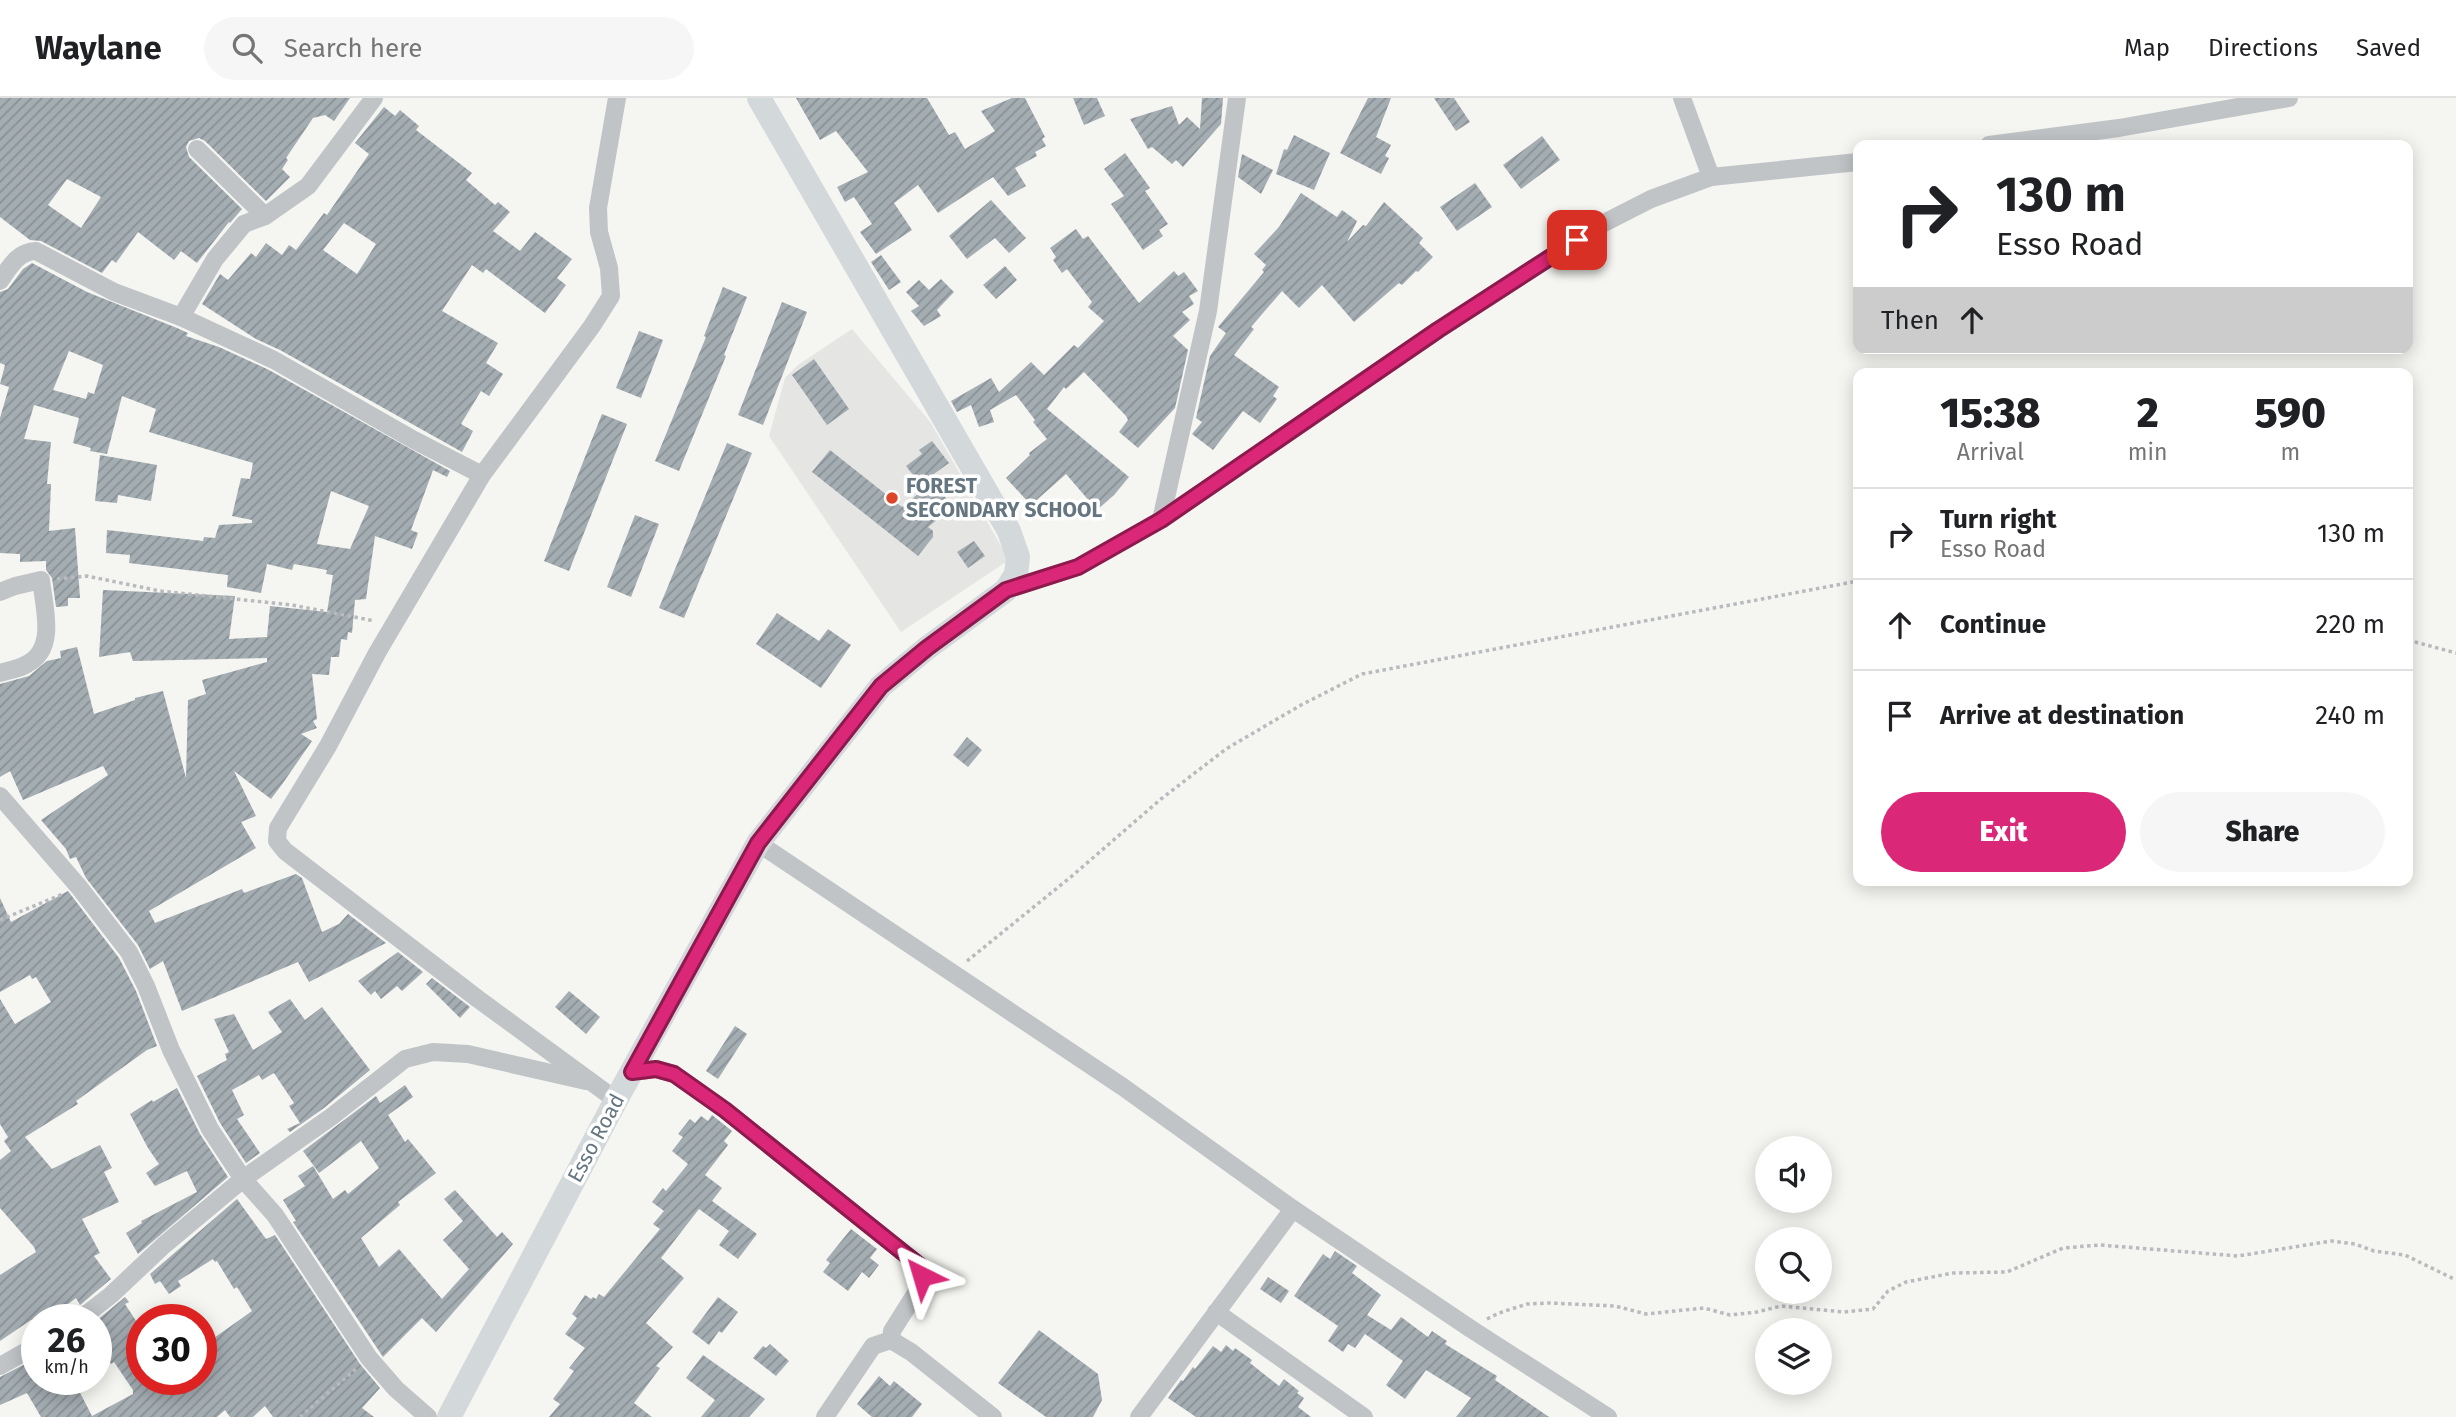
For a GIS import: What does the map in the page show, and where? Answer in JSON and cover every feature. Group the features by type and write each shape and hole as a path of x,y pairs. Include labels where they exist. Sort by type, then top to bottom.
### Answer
{"street":[{"path":"181,317 215,259 244,224 265,216 308,186 374,98"},
{"path":"616,1100 457,983 285,851 277,841 278,828 328,746 393,625 482,475 592,326 611,296 609,268 599,232 598,208 617,98"},
{"path":"759,98 1009,531 1018,557 1016,574 1006,590"},
{"path":"1161,520 1208,311 1237,98"},
{"path":"1682,98 1711,177"},
{"path":"2027,140 2119,128 2289,98"},
{"path":"197,149 265,216"},
{"path":"1006,590 1078,567 1161,520 1438,330 1600,225 1651,199 1711,177 1853,163"},
{"path":"0,281 18,257 27,251 36,251 114,292 181,317 274,360 414,440 482,475"},
{"path":"0,592 41,580 46,636 44,647 27,664 0,673"},
{"name":"Esso Road","path":"456,1414 616,1100 758,843 881,686 927,648 1006,590"},
{"path":"0,796 79,887 129,952 146,986 171,1050 210,1129 243,1179 275,1215 369,1358 396,1389 428,1417"},
{"path":"758,843 1123,1087 1293,1209 1608,1417"},
{"path":"99,1304 164,1245 243,1179 331,1117 405,1059 433,1052 468,1054 593,1083"},
{"path":"632,1072 656,1069 674,1074 725,1110 920,1266 921,1285 892,1331 891,1340"},
{"path":"1139,1417 1293,1209"},
{"path":"1216,1312 1364,1417"},
{"path":"825,1417 873,1346 891,1340 911,1352 993,1417"},
{"path":"0,1366 21,1354"}],"path":[{"path":"41,580 87,576 160,591 292,605 393,625"},
{"path":"954,972 1161,799 1226,749 1301,705 1362,674 1853,582"},
{"path":"2413,641 2456,653"},
{"path":"0,919 79,887"},
{"path":"1471,1329 1499,1313 1527,1304 1615,1306 1646,1314 1704,1308 1730,1315 1781,1306 1844,1312 1873,1310 1888,1291 1906,1282 1953,1273 2007,1272 2063,1248 2100,1245 2238,1256 2331,1241 2405,1255 2456,1280"},
{"path":"300,1417 369,1358"}],"shaded area":[{"name":"FOREST SECONDARY SCHOOL","path":"852,329 931,423 1009,560 901,632 769,436 785,378 798,365"}],"building":[{"path":"0,98 350,98 334,121 325,115 313,118 286,158 288,160 282,169 290,177 266,201 205,141 199,138 189,141 186,147 189,157 242,209 197,263 181,251 174,260 138,232 116,263 112,260 102,273 41,241 30,240 0,217","holes":["67,179 101,197 81,228 48,205"]},
{"path":"796,98 927,98 949,135 955,132 965,149 995,131 981,111 1012,98 1025,98 1045,137 1042,139 1046,146 1035,152 1037,156 1015,168 1026,186 1008,196 993,177 938,213 918,185 894,203 912,230 876,254 860,232 872,224 854,197 845,202 837,187 868,172 836,131 820,140"},
{"path":"1073,98 1097,98 1105,116 1084,125"},
{"path":"1202,98 1223,98 1221,124 1183,167 1176,160 1172,164 1152,147 1148,149 1130,119 1172,106 1179,125 1187,117 1200,129"},
{"path":"1368,98 1391,98 1376,137 1391,145 1385,156 1389,158 1381,174 1340,153"},
{"path":"1434,98 1454,98 1470,122 1456,131"},
{"path":"384,107 395,116 400,110 419,126 416,130 472,173 466,180 495,205 498,202 510,212 493,231 520,251 535,232 572,259 557,278 566,285 545,313 486,269 483,273 472,265 442,311 498,343 486,363 503,374 489,396 481,391 461,424 473,431 462,452 256,339 202,304 220,274 228,280 251,253 256,257 266,243 282,255 289,245 296,250 324,213 327,215 369,154 355,143","holes":["344,223 376,244 357,274 323,250"]},
{"path":"1294,135 1330,153 1314,190 1276,174 1284,149 1287,150"},
{"path":"1542,136 1560,160 1521,189 1503,165"},
{"path":"1125,153 1150,188 1145,191 1168,224 1159,230 1163,236 1143,250 1111,204 1124,196 1104,169"},
{"path":"1242,154 1273,170 1261,194 1238,177"},
{"path":"1475,183 1492,207 1457,231 1440,207"},
{"path":"1301,193 1337,217 1342,210 1357,221 1347,242 1363,225 1366,226 1384,202 1423,238 1419,243 1433,257 1354,322 1322,285 1299,308 1282,291 1251,327 1254,329 1234,355 1279,387 1273,396 1277,399 1260,423 1243,411 1213,450 1192,434 1202,422 1196,418 1210,356 1226,333 1218,327 1264,272 1262,270 1266,265 1254,254 1279,227"},
{"path":"991,200 1026,238 1009,253 995,238 967,259 949,236"},
{"path":"1076,229 1083,239 1088,236 1139,303 1174,271 1178,276 1184,272 1198,291 1189,296 1194,304 1182,312 1190,320 1173,336 1188,350 1175,408 1138,448 1119,432 1128,420 1126,416 1084,372 1066,389 1064,387 1047,409 1129,477 1097,510 1066,474 1031,505 1006,478 1029,453 1047,439 1016,395 990,410 994,422 979,427 971,405 957,412 951,401 991,378 999,392 1031,362 1044,375 1074,345 1078,348 1104,321 1088,307 1092,302 1067,269 1062,273 1053,260 1056,257 1050,248"},
{"path":"881,255 901,282 889,290 871,262"},
{"path":"32,263 87,292 177,328 188,333 186,336 219,347 269,370 450,471 447,477 433,470 411,530 418,533 412,549 375,536 366,599 355,600 352,633 348,632 347,640 341,639 339,657 331,657 329,675 312,674 317,719 313,721 317,728 301,734 312,741 283,783 271,799 234,771 256,816 241,822 256,848 149,911 155,923 242,889 244,893 296,874 302,878 322,932 339,924 348,914 386,943 309,982 298,962 182,1011 163,961 150,969 138,945 86,878 76,857 70,859 66,849 41,820 108,775 103,766 23,800 10,771 0,777 0,684 29,676 47,661 61,658 60,651 77,647 94,714 135,698 163,691 186,778 188,700 206,694 202,680 267,662 267,658 133,661 130,652 99,657 103,590 235,596 229,639 267,637 270,606 327,612 333,575 326,574 327,570 294,564 292,570 267,564 261,593 227,587 228,575 129,563 130,555 106,553 107,530 203,541 204,537 215,538 219,525 252,523 252,520 232,516 241,478 250,479 253,463 149,432 156,409 122,396 107,454 90,451 91,448 73,443 79,418 34,405 24,439 51,442 47,484 51,484 49,531 75,528 80,598 68,598 68,606 56,607 52,578 46,570 46,561 20,562 20,554 0,553 0,418 9,387 0,384 5,365 0,363 0,292 8,289 23,269","holes":["69,351 103,365 94,394 88,392 86,399 53,390","331,491 369,506 350,549 317,544"]},
{"path":"1005,266 1017,280 996,299 983,285"},
{"path":"941,279 954,292 937,310 941,316 924,326 911,311 919,306 906,292 919,280 929,290"},
{"path":"723,287 747,297 679,471 655,461 706,337 704,336"},
{"path":"782,302 807,312 763,425 738,415"},
{"path":"639,331 663,340 641,398 616,388"},
{"path":"814,359 849,409 827,425 792,375"},
{"path":"602,414 627,424 569,571 544,561"},
{"path":"932,441 949,463 920,484 906,466 922,454 919,450"},
{"path":"727,443 752,453 684,618 659,608"},
{"path":"830,450 902,507 933,482 953,507 928,527 933,531 933,537 918,556 812,472"},
{"path":"100,455 157,465 151,501 118,495 117,503 95,501"},
{"path":"635,515 659,524 631,597 607,587"},
{"path":"974,541 985,556 968,568 957,552"},
{"path":"777,613 819,641 828,629 851,645 821,688 756,644"},
{"path":"967,737 982,750 968,767 953,755"},
{"path":"68,891 119,958 136,991 157,1046 147,1050 76,1101 78,1104 25,1137 52,1169 100,1145 112,1168 104,1172 119,1202 82,1219 100,1253 94,1256 111,1279 81,1304 76,1298 68,1304 21,1304 21,1327 0,1341 0,1275 36,1252 0,1208 0,1160 11,1151 4,1141 8,1137 0,1124 0,999 15,1024 51,1002 36,977 32,979 30,975 0,992 0,898 11,922"},
{"path":"398,952 423,972 402,991 397,986 381,999 375,991 371,995 358,981"},
{"path":"432,978 470,1007 460,1018 426,984"},
{"path":"569,991 600,1017 586,1034 555,1007"},
{"path":"290,999 305,1020 322,1007 370,1070 290,1132 287,1129 300,1123 289,1106 294,1103 274,1073 262,1080 259,1075 232,1090 244,1115 237,1119 260,1153 246,1163 220,1123 197,1076 227,1060 225,1054 229,1052 214,1019 234,1014 253,1050 282,1032 268,1012"},
{"path":"735,1026 747,1034 718,1079 706,1071"},
{"path":"405,1085 413,1097 388,1115 405,1142 408,1139 436,1173 398,1202 400,1205 361,1238 379,1267 399,1249 442,1299 469,1269 443,1240 463,1221 444,1199 455,1190 497,1237 502,1232 513,1244 436,1332 422,1318 383,1357 293,1222 296,1221 283,1200 305,1186 298,1176 313,1166 333,1199 345,1190 348,1194 379,1168 361,1141 319,1173 303,1151 376,1096 380,1103"},
{"path":"177,1088 200,1134 228,1177 138,1254 126,1233 142,1223 141,1221 197,1192 187,1171 155,1186 146,1173 159,1164 130,1114"},
{"path":"712,1115 732,1131 724,1141 728,1145 705,1175 722,1188 712,1201 757,1234 738,1259 719,1245 729,1231 699,1209 661,1258 684,1278 646,1323 673,1347 656,1366 660,1368 634,1403 652,1417 549,1417 560,1404 553,1399 574,1371 569,1368 585,1348 565,1334 577,1318 572,1314 585,1295 591,1299 596,1299 599,1294 604,1297 660,1229 653,1224 664,1211 652,1202 663,1188 666,1191 688,1164 672,1151 683,1137 678,1134 690,1119 695,1123 701,1116 708,1121"},
{"path":"237,1199 266,1239 275,1235 360,1364 380,1388 362,1408 374,1417 273,1417 265,1406 253,1417 230,1417 225,1410 217,1417 41,1417 28,1395 81,1395 92,1416 131,1395 217,1395 217,1336 252,1311 237,1287 234,1289 217,1261 213,1259 178,1281 181,1286 169,1294 160,1281 155,1284 150,1274"},
{"path":"851,1229 877,1249 870,1258 879,1265 869,1278 862,1272 848,1291 823,1272 830,1263 826,1260"},
{"path":"1335,1251 1357,1266 1352,1273 1381,1295 1367,1315 1391,1330 1401,1317 1428,1337 1432,1331 1447,1341 1445,1344 1497,1376 1495,1380 1549,1417 1456,1417 1471,1398 1426,1370 1405,1399 1386,1385 1403,1361 1365,1334 1355,1348 1348,1344 1343,1352 1328,1341 1338,1326 1294,1296 1323,1254 1330,1259"},
{"path":"1268,1277 1289,1291 1281,1303 1260,1289"},
{"path":"125,1297 129,1302 125,1304 126,1380 114,1362 112,1363 112,1308"},
{"path":"718,1297 738,1312 709,1345 692,1332"},
{"path":"1039,1330 1098,1374 1102,1400 1093,1417 1046,1417 998,1383"},
{"path":"770,1344 789,1361 776,1376 753,1358 763,1346 766,1348"},
{"path":"1226,1345 1252,1360 1250,1363 1279,1386 1284,1379 1299,1391 1297,1393 1304,1398 1298,1407 1311,1417 1196,1417 1168,1398 1213,1346 1221,1352"},
{"path":"703,1355 765,1399 749,1417 701,1417 715,1400 686,1378"},
{"path":"21,1366 22,1395 0,1405 0,1377"},
{"path":"879,1376 890,1386 894,1381 922,1404 912,1417 872,1417 857,1404"}],"place":[{"name":"FOREST SECONDARY SCHOOL","path":"892,498"}],"route":[{"path":"922,1276 920,1266 725,1110 674,1074 656,1069 632,1072 758,843 881,686 927,648 1006,590 1078,567 1161,520 1438,330 1577,240"}]}
